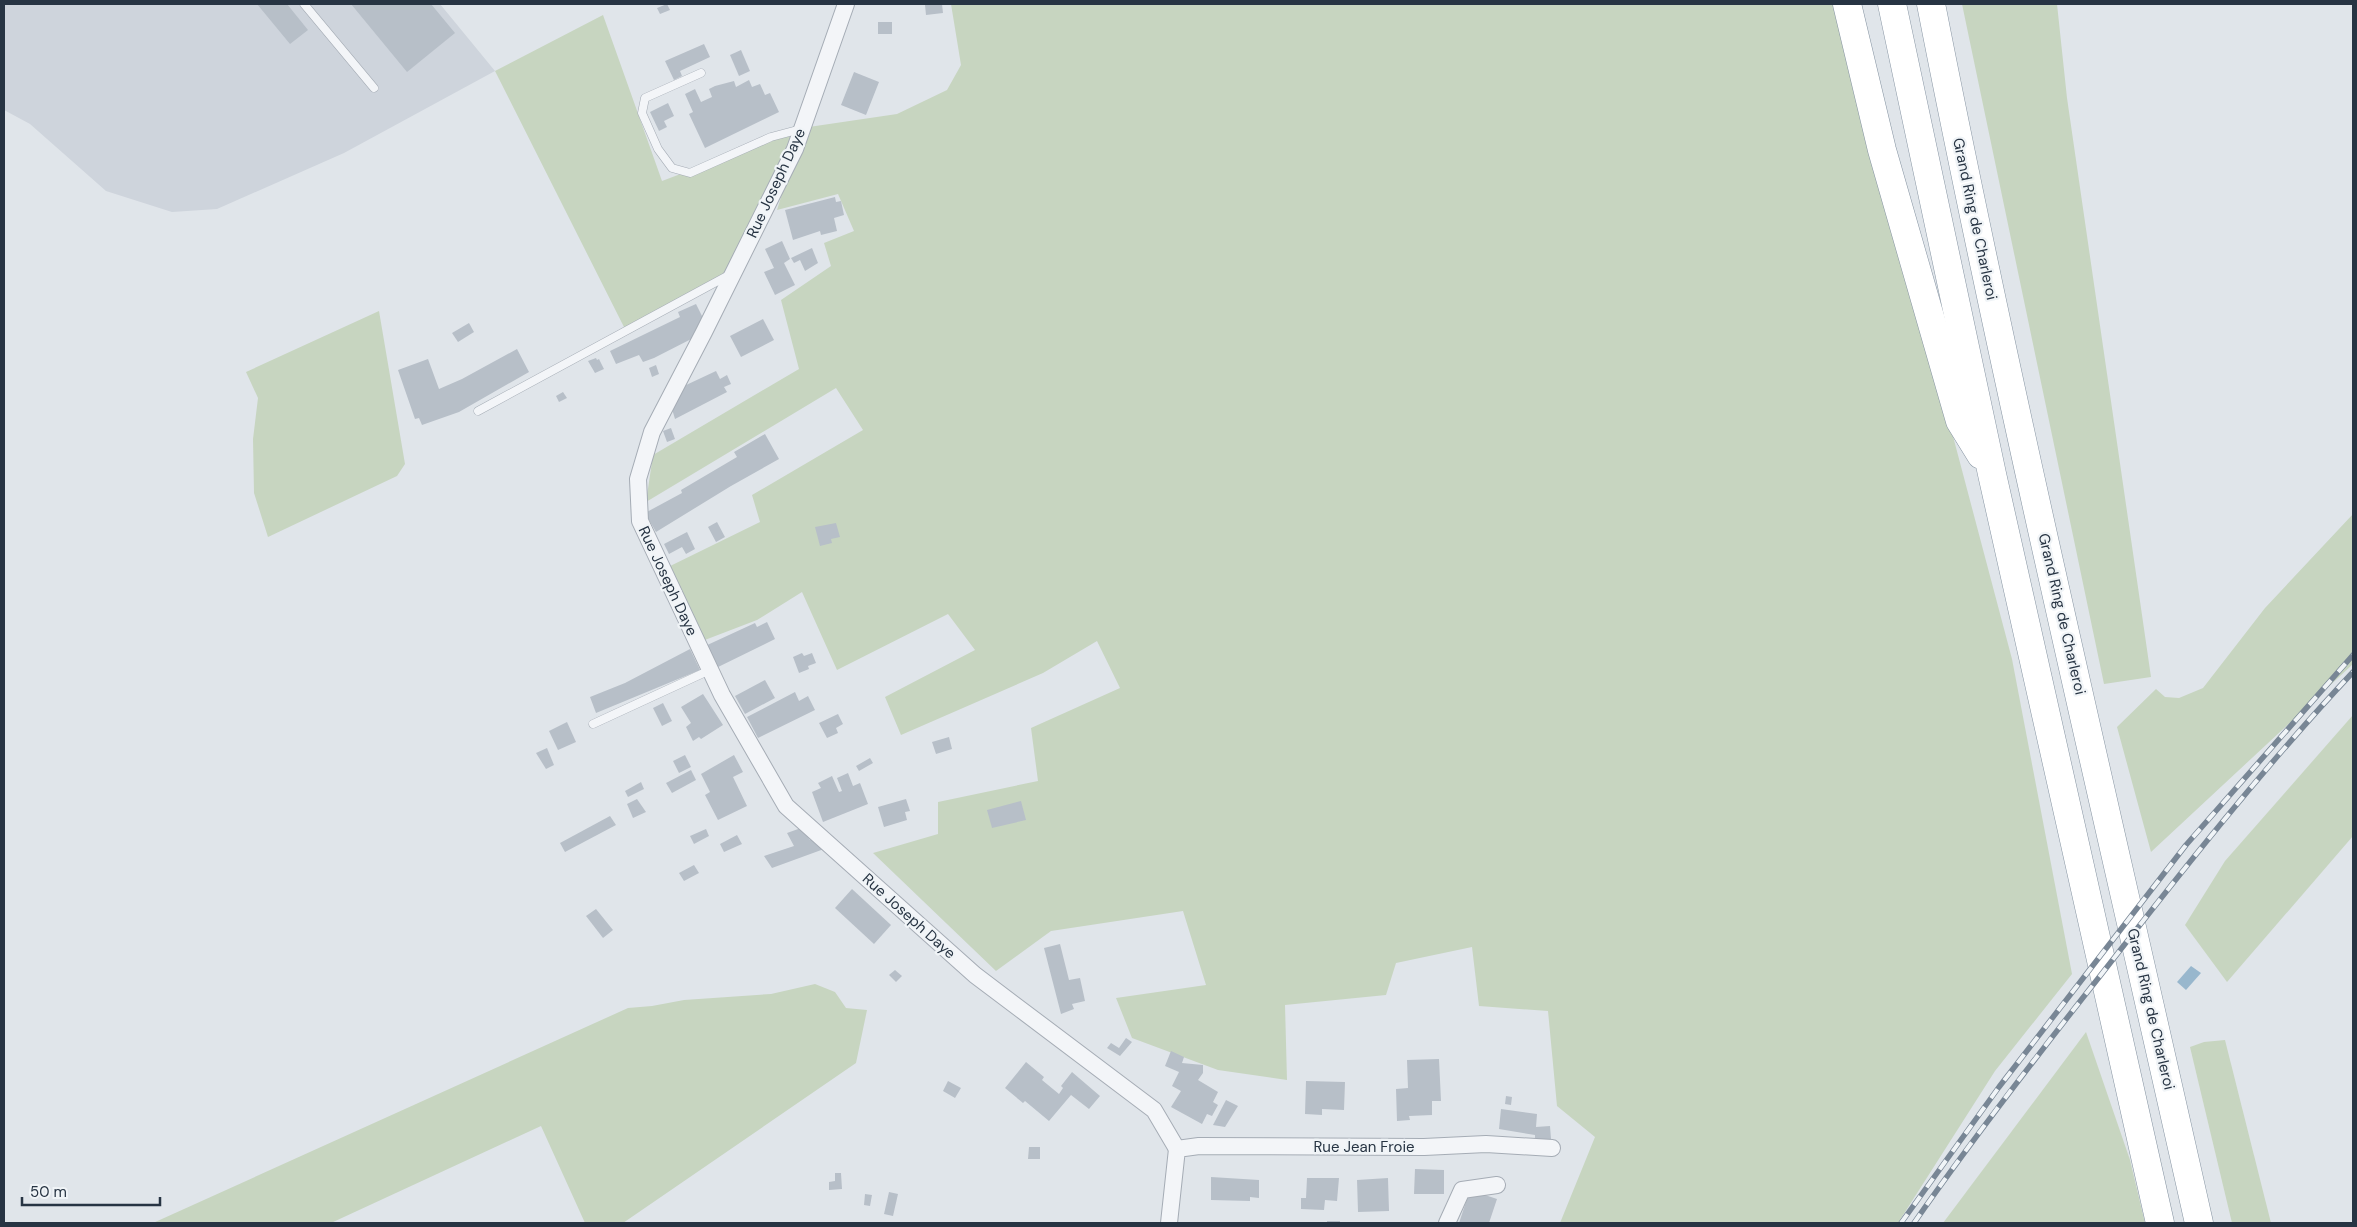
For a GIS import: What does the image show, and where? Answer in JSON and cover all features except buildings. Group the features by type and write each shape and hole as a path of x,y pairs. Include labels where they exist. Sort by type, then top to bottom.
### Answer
{"highway":[{"path":"1847,4 1882,150 1960,421 1992,474"},
{"path":"1892,4 1992,474 2160,1223"},
{"name":"Grand Ring de Charleroi","path":"1931,4 1960,150 2017,411 2199,1223"}],"street":[{"name":"Rue Joseph Daye","path":"846,4 795,149 652,432 638,479 640,521 722,695 786,806 976,975 1154,1110 1177,1148"},
{"name":"Rue Jean Froie","path":"1177,1148 1199,1146 1424,1147 1486,1144 1552,1148"},
{"path":"1169,1223 1177,1148"},
{"path":"1447,1223 1462,1190 1497,1185"}],"lane":[{"path":"304,4 374,88"},
{"path":"701,73 645,98 642,113 658,149 672,168 690,173 771,137 802,128"},
{"path":"478,411 732,273"},
{"path":"593,724 710,670"}],"shaded area":[{"path":"4,4 440,4 495,71 344,153 217,209 172,212 106,191 30,124 4,110"}],"green space":[{"path":"951,4 1835,4 1905,255 2012,659 2072,974 1995,1071 1898,1223 1560,1223 1595,1137 1557,1106 1548,1011 1479,1006 1472,947 1396,963 1386,995 1285,1005 1287,1080 1218,1070 1132,1038 1116,998 1206,985 1183,911 1051,931 996,971 873,853 938,834 938,802 1038,781 1031,728 1120,688 1097,641 1043,673 901,735 885,697 975,650 948,614 837,670 802,592 757,620 697,643 662,570 760,522 752,495 863,430 836,388 646,502 653,455 799,369 781,300 831,266 824,243 854,231 838,194 777,210 801,133 732,273 626,331 495,71 603,15 662,181 802,128 897,114 947,90 961,65"},
{"path":"1962,4 2057,4 2067,98 2151,677 2104,684"},
{"path":"379,311 405,464 397,476 268,537 254,493 253,439 258,398 246,372"},
{"path":"2353,514 2353,664 2151,852 2117,727 2156,689 2165,697 2179,698 2203,688 2265,608"},
{"path":"2353,715 2353,836 2227,982 2185,925 2225,861"},
{"path":"815,984 835,992 846,1008 867,1010 856,1063 623,1223 585,1223 541,1126 331,1223 153,1223 628,1008 684,1000 771,994"},
{"path":"2086,1032 2130,1160 2145,1223 1943,1223"},
{"path":"2225,1040 2271,1223 2232,1223 2190,1047 2204,1042"}],"water":[{"path":"2191,966 2201,973 2186,990 2177,982"}],"railway":[{"path":"1901,1223 1999,1087 2186,845 2353,655"},
{"path":"1914,1223 2005,1098 2161,898 2287,745 2353,672"}]}
